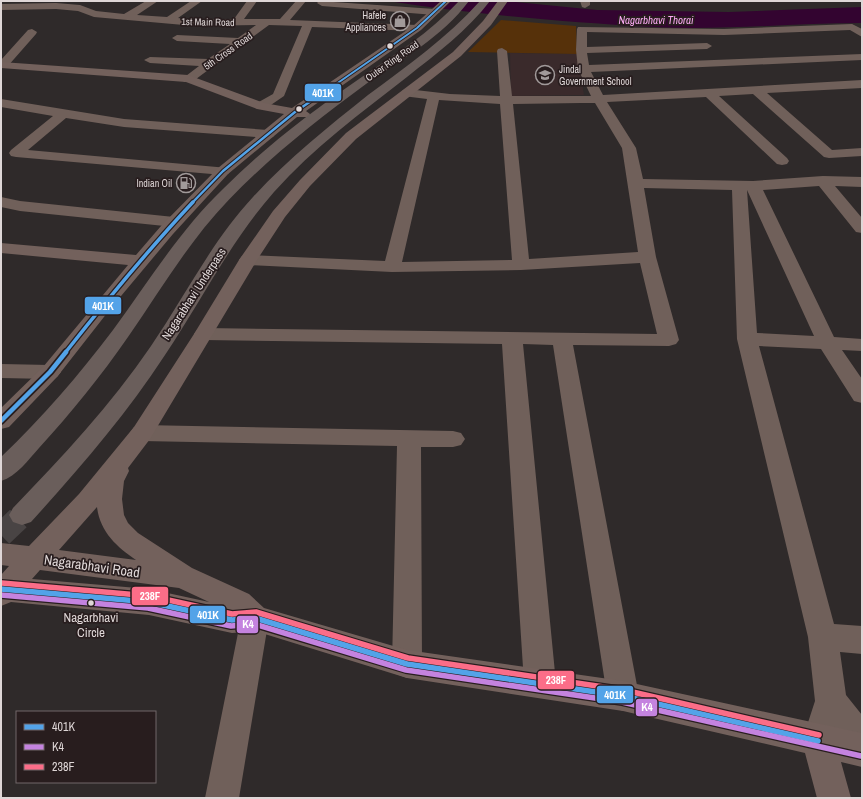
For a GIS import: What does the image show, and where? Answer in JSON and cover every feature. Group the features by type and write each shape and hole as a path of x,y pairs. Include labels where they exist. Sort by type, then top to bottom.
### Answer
{"highway":[{"name":"Outer Ring Road","path":"314,116 419,42 451,16 464,1"},
{"name":"Outer Ring Road","path":"384,90 442,45 471,18 485,1"},
{"path":"384,90 407,93"},
{"name":"Nagarabhavi Underpass","path":"22,515 77,457 116,409 158,351 236,230 257,202 306,153 334,128 384,90"},
{"path":"1,472 60,412 120,334 178,251 216,204 250,170 314,116"}],"street":[{"path":"58,6 68,1"},
{"path":"126,17 153,1"},
{"path":"168,21 198,1"},
{"path":"237,23 252,1"},
{"path":"282,23 301,1"},
{"path":"3,591 88,501 123,459 142,433 248,260 279,214 305,183 339,147 457,54 493,15 503,1"},
{"path":"322,3 440,7"},
{"path":"327,24 347,5"},
{"path":"36,17 46,6"},
{"name":"1st Main Road","path":"1,7 58,6 80,8 94,14 195,23 268,22 362,24 417,28"},
{"path":"1,421 50,372 140,261 174,222 223,171 295,112 417,28 440,7"},
{"name":"5th Cross Road","path":"188,79 268,22"},
{"path":"260,106 278,96 308,24"},
{"path":"204,334 669,340 647,258 636,183 629,148 598,99 584,69 581,50 582,29 724,32 852,27 859,38"},
{"path":"2,65 32,32"},
{"path":"177,38 241,41"},
{"path":"581,50 720,45"},
{"path":"502,51 520,265"},
{"path":"584,69 862,57"},
{"path":"150,60 210,63"},
{"path":"2,65 188,79 260,106 314,116"},
{"path":"407,93 434,97 507,100 598,99 862,84"},
{"path":"756,90 829,154 862,152"},
{"path":"709,93 782,161"},
{"path":"392,267 434,97"},
{"path":"2,105 124,123 268,134"},
{"path":"63,114 11,156 223,171"},
{"path":"636,183 746,185 823,181 862,182"},
{"path":"823,181 862,228"},
{"path":"746,185 747,339 823,637 831,701 818,741 834,798"},
{"path":"746,185 827,343 862,396"},
{"path":"1,202 20,206 174,222"},
{"path":"1,248 140,261"},
{"path":"248,260 392,267 520,265 647,258"},
{"path":"562,338 623,696"},
{"path":"512,339 540,683"},
{"path":"747,339 862,345"},
{"path":"1,371 50,372"},
{"path":"142,433 453,439"},
{"path":"407,664 409,439"},
{"path":"123,459 112,482 109,499 111,515 118,530 128,541 182,576 239,604 255,618"},
{"name":"Nagarabhavi Road","path":"1,554 182,576"},
{"path":"3,591 149,602 232,620 255,618 407,664 623,696 862,750"},
{"path":"222,798 255,618"},
{"path":"823,637 862,640"},
{"path":"831,701 862,742"}],"shaded area":[{"path":"501,20 576,26 577,54 468,52"},
{"name":"Jindal Government School","path":"510,53 577,54 584,95 511,96"}],"water":[{"name":"Nagarbhavi Thorai","path":"388,1 506,1 597,10 729,12 862,7 862,23 714,28 644,27 497,15"}],"tunnel":[{"path":"1,535 22,515"}],"transit line":[{"name":"401K","path":"1,421 50,372 104,304 167,230 223,171 295,112 417,28 446,1"},
{"name":"238F","path":"2,583 150,596 232,614 256,612 408,658 624,690 819,735"},
{"name":"401K","path":"1,589 149,602 232,620 255,618 407,664 623,696 818,741"},
{"name":"K4","path":"1,595 148,608 231,626 254,624 406,670 622,702 861,756"}],"place":[{"name":"Hafele Appliances","path":"400,21"},
{"name":"Jindal Government School","path":"545,75"},
{"name":"Indian Oil","path":"186,183"},
{"name":"Nagarbhavi Circle","path":"91,603"}]}
